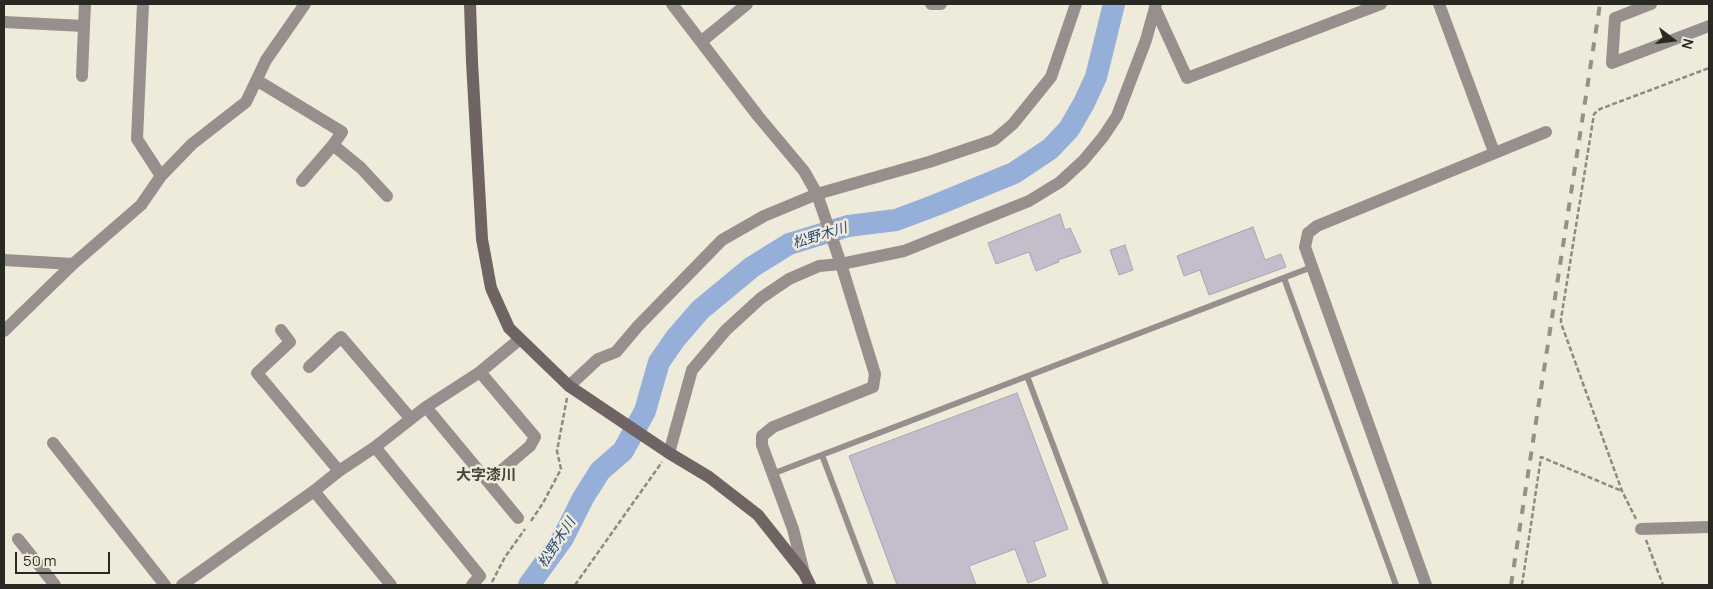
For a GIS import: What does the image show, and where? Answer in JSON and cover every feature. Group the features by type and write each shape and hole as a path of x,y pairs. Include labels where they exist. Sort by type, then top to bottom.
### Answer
{"street":[{"path":"82,76 85,4"},
{"path":"143,4 137,139 161,176"},
{"path":"4,331 73,264 141,206 161,176 192,144 246,102 258,81 266,60 305,4"},
{"path":"470,4 482,239 491,288 509,328 574,390 709,477 758,515 804,573 810,585"},
{"path":"672,4 758,116 804,170 817,194 875,374 873,387 773,426 762,436 762,445 793,529 804,573"},
{"path":"702,42 747,4"},
{"path":"931,4 941,4"},
{"path":"574,390 598,359 616,352 644,320 722,240 764,216 817,194 929,162 994,140 1014,124 1051,77 1076,4"},
{"path":"1156,6 1187,78 1381,4"},
{"path":"1439,4 1494,152"},
{"path":"1651,4 1615,18 1612,63 1709,26"},
{"path":"666,451 692,370 726,330 761,298 789,279 820,266 841,264 904,251 1029,201 1060,182 1088,155 1117,116 1146,40 1156,6"},
{"path":"4,22 84,26"},
{"path":"258,81 342,132 302,181"},
{"path":"1426,585 1305,247 1308,233 1317,226 1546,132"},
{"path":"333,145 361,168 387,196"},
{"path":"4,260 73,264"},
{"path":"281,330 290,342 257,372 339,471"},
{"path":"309,367 341,337 411,420"},
{"path":"182,585 375,447 426,407 480,372 520,339"},
{"path":"480,372 535,437 530,446 489,481"},
{"path":"426,407 518,518"},
{"path":"53,443 165,585"},
{"path":"375,447 480,576 472,585"},
{"path":"314,491 391,585"},
{"path":"1641,529 1709,527"},
{"path":"18,539 55,585"}],"lane":[{"path":"772,474 1312,267"},
{"path":"1284,278 1396,585"},
{"path":"1027,376 1106,585"},
{"path":"822,455 871,585"}],"path":[{"path":"1663,585 1641,529 1622,491 1561,323 1594,114 1600,109 1709,68"},
{"path":"490,585 505,557 543,503 561,469 558,451 574,390"},
{"path":"574,585 666,451"},
{"path":"1522,585 1541,457 1622,491"}],"building":[{"path":"1060,214 1065,230 1070,228 1081,252 1058,260 1059,262 1036,271 1029,252 996,264 988,243"},
{"path":"1253,227 1265,260 1281,254 1286,267 1209,295 1200,270 1184,276 1177,256"},
{"path":"1125,245 1133,270 1119,275 1110,250"},
{"path":"1017,393 1068,529 1034,542 1046,576 1028,583 1015,549 969,566 976,585 897,585 849,456"}],"waterway":[{"name":"松野木川","path":"529,585 563,538 583,498 600,471 623,451 645,411 659,362 675,339 700,310 752,267 789,244 848,226 896,220 1014,173 1050,149 1069,129 1096,77 1114,4"}],"railway":[{"path":"1511,585 1600,4"}],"district":[{"name":"大字漆川","path":"486,476"}]}
